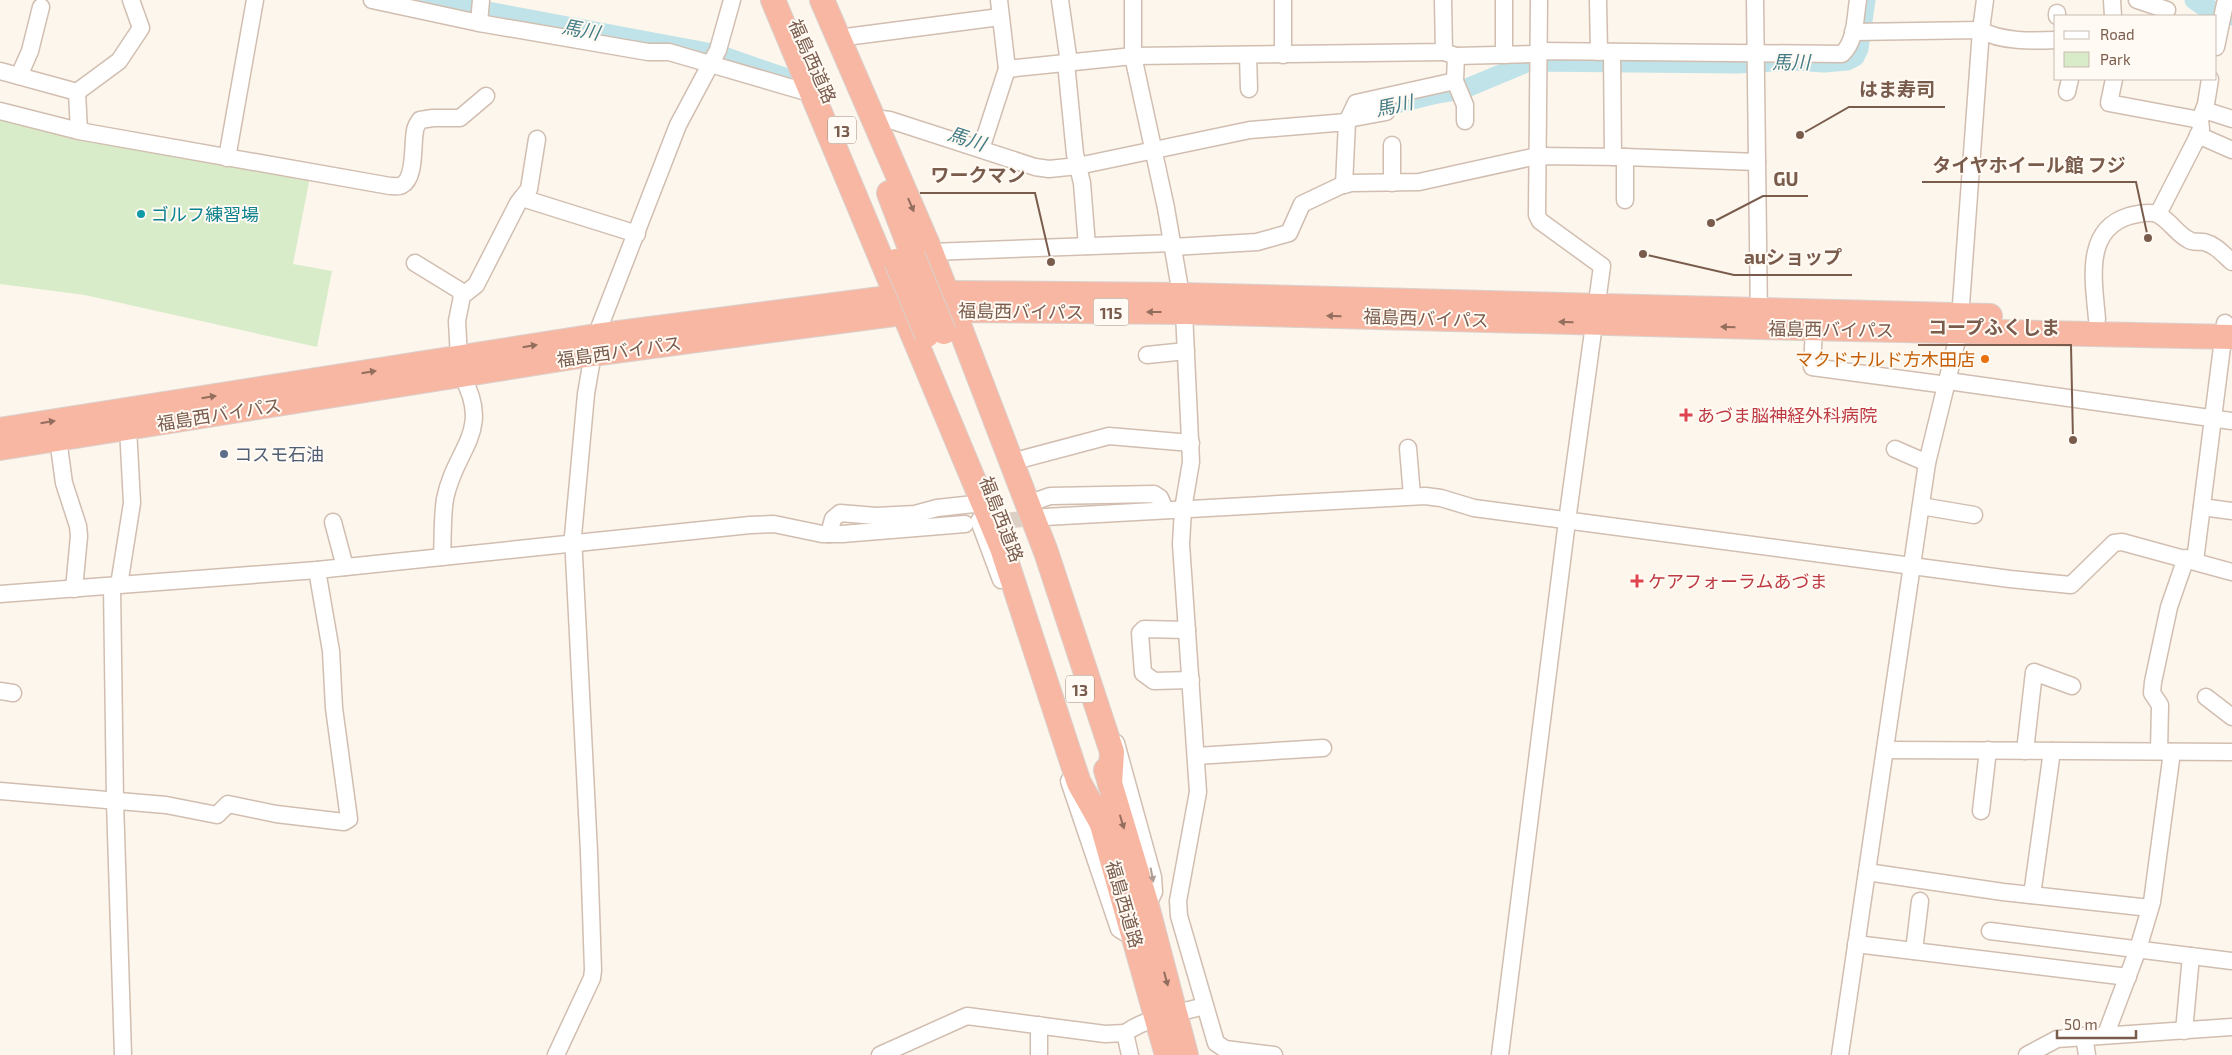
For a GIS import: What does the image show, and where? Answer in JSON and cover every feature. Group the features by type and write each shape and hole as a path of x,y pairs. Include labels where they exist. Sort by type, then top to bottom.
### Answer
{"highway":[{"path":"773,0 900,305 976,498 1002,548 1079,783 1101,822"},
{"name":"福島西道路","path":"786,0 830,100 913,257"},
{"name":"福島西道路","path":"808,0 913,257 936,334 1047,639 1135,938 1166,1016 1186,1055"},
{"path":"822,0 873,118 913,257 950,301 1011,462 1036,510 1072,631 1112,752 1110,784"},
{"name":"福島西バイパス","path":"0,448 128,428 461,367 594,345 900,305 950,301 1183,303 2228,330"},
{"name":"福島西バイパス","path":"1759,319 1814,328 2097,319 2228,330"},
{"name":"福島西道路","path":"936,334 1001,469 1064,636 1146,906 1166,1016 1167,1055"},
{"name":"福島西バイパス","path":"0,430 461,367"}],"street":[{"path":"77,92 119,61 141,28 131,0"},
{"path":"227,158 256,0"},
{"path":"372,0 480,10 648,52 670,52 715,57 813,94"},
{"path":"556,1055 592,978 593,970 589,852 573,542 586,394 594,345 678,125 715,57 732,0"},
{"path":"982,146 1007,69 998,0"},
{"path":"1060,0 1076,160 1087,246"},
{"path":"1133,0 1133,56 1173,245 1183,303 1191,444 1191,462 1183,509 1182,544 1198,792 1178,901 1179,916 1216,1043 1225,1048 1274,1055"},
{"path":"1283,0 1283,55"},
{"path":"1443,0 1450,54 1464,105 1465,121"},
{"path":"1504,0 1504,55"},
{"path":"1500,1055 1567,520 1602,266 1540,221 1537,215 1539,0"},
{"path":"1598,0 1608,58 1625,200"},
{"path":"1755,0 1759,319"},
{"path":"1007,69 1133,56 1532,54 1538,60 1842,54 1849,48 1859,32 1858,0"},
{"path":"1840,1055 1927,463 1960,323 1981,30 1985,0"},
{"path":"2112,0 2113,15"},
{"path":"2137,0 2167,9"},
{"path":"19,76 30,51 41,6"},
{"path":"2217,41 2223,8"},
{"path":"838,38 1000,17"},
{"path":"1859,32 1981,30 1989,35 2018,39 2054,40"},
{"path":"1248,55 1249,89"},
{"path":"0,71 77,92"},
{"path":"2114,80 2109,103 2200,122 2232,119"},
{"path":"2158,214 2200,122 2210,80"},
{"path":"1344,185 1349,117 1356,103 1459,88"},
{"path":"77,92 79,131"},
{"path":"0,111 79,131 390,186 401,186 406,182 410,173 415,129 420,120 460,118 486,96"},
{"path":"873,118 890,120 982,146 1042,168 1152,145 1386,112"},
{"path":"2200,122 2232,150"},
{"path":"462,296 476,285 518,203 529,189 537,139"},
{"path":"1392,145 1392,183"},
{"path":"913,257 1087,246 1257,242 1289,233 1302,204 1344,185 1419,182 1537,156 1758,162"},
{"path":"522,198 636,234"},
{"path":"2097,319 2094,263 2099,239 2104,231 2118,220 2141,214 2158,214 2190,241 2204,242 2217,248 2232,262"},
{"path":"415,263 459,290 462,296 457,321 461,367 471,391 475,417 469,440 455,470 445,499 442,557"},
{"path":"1814,328 1812,367 2232,421"},
{"path":"2106,1034 2138,949 2150,908 2165,751 2160,705 2152,693 2153,682 2169,607 2190,560 2202,507 2228,330"},
{"path":"1147,354 1186,351"},
{"path":"123,1055 115,801 116,585 132,503 128,428"},
{"path":"1011,462 1110,436 1191,444"},
{"path":"58,439 64,483 79,536 74,589"},
{"path":"1408,448 1412,496"},
{"path":"1895,450 1927,463"},
{"path":"1036,510 1050,496 1154,494 1160,498 1165,510"},
{"path":"1036,510 1165,510 1412,496 1441,498 1474,508 1913,565 2010,580 2071,585 2114,543 2136,544 2232,572"},
{"path":"829,534 833,519 840,513 876,516 915,514 976,498 1119,929 1135,938"},
{"path":"1921,506 1974,515"},
{"path":"2202,507 2232,511"},
{"path":"333,522 345,567"},
{"path":"0,594 317,570 573,542 774,524 829,534 965,524"},
{"path":"0,791 166,805 217,815 228,804 276,814 344,822 349,820 334,708 331,652 317,570"},
{"path":"1187,630 1144,629 1140,633 1141,665 1143,673 1154,681 1191,680"},
{"path":"1072,631 1084,645 1125,769 1153,877 1154,892 1146,906"},
{"path":"2025,751 2034,672 2072,686"},
{"path":"2206,697 2232,717"},
{"path":"1196,756 1323,748"},
{"path":"1885,750 2232,752"},
{"path":"1981,811 1988,750"},
{"path":"2032,895 2052,751"},
{"path":"1867,872 2032,895 2150,908"},
{"path":"1914,951 1920,902"},
{"path":"1990,932 2232,962"},
{"path":"2017,964 2021,935"},
{"path":"1856,944 2128,977"},
{"path":"2184,1031 2191,956"},
{"path":"880,1055 967,1016 1105,1034 1125,1033 1134,1027 1166,1016 1205,1006"},
{"path":"1039,1025 1039,1055"},
{"path":"2027,1055 2056,1039 2106,1034 2232,1027"},
{"path":"1125,1033 1130,1055"},
{"path":"2084,1036 2087,1055"}],"green space":[{"path":"0,117 310,177 293,264 332,271 317,347 85,295 0,284"}],"waterway":[{"name":"馬川","path":"428,0 718,54 790,79"},
{"name":"馬川","path":"1367,111 1462,90 1529,62 1737,64 1847,61 1855,57 1859,49 1866,0"},
{"name":"馬川","path":"2194,0 2204,7 2232,16"}],"tunnel":[{"path":"982,523 1043,517"}],"place":[{"name":"はま寿司","path":"1800,135"},
{"name":"ゴルフ練習場","path":"141,214"},
{"name":"GU","path":"1711,223"},
{"name":"タイヤホイール館 フジ","path":"2148,238"},
{"name":"auショップ","path":"1643,254"},
{"name":"ワークマン","path":"1051,262"},
{"name":"マクドナルド方木田店","path":"1985,359"},
{"name":"あづま脳神経外科病院","path":"1686,415"},
{"name":"コープふくしま","path":"2073,440"},
{"name":"コスモ石油","path":"224,454"},
{"name":"ケアフォーラムあづま","path":"1637,581"}]}
